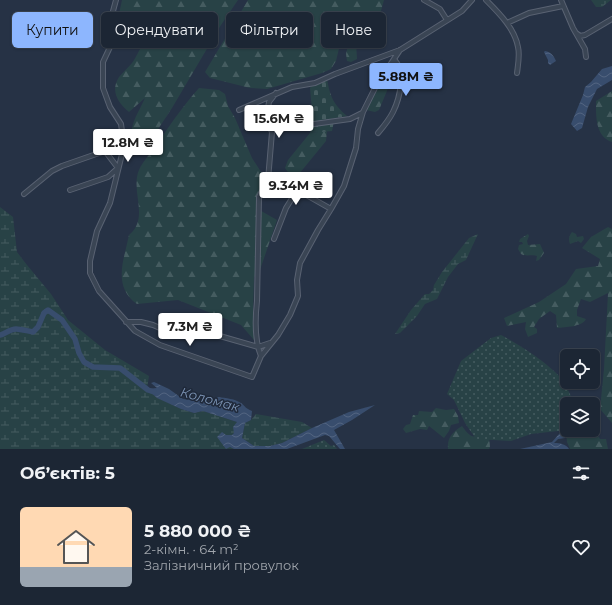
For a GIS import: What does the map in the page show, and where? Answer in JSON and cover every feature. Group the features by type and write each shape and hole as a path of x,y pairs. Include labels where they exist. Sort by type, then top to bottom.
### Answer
{"street":[{"path":"116,0 109,26 111,46 103,62 103,88 110,107 121,124 124,146 110,203 97,232 90,261 90,273 99,291 134,331 160,345 252,376 261,356 278,335 290,315 298,296 298,274 300,263 344,186 356,148 362,112 376,86 400,50"},
{"path":"424,0 440,9 447,20"},
{"path":"239,110 292,87 315,83 400,50 462,11 472,0"},
{"path":"486,0 507,23 518,46 517,73"},
{"path":"561,0 585,50 586,57"},
{"path":"507,23 529,13 563,6"},
{"path":"576,33 580,36 585,35 612,19"},
{"path":"378,132 391,117 398,96 400,72 394,59"},
{"path":"261,356 258,347 255,317 257,301 259,197 268,180 271,130 268,108 269,102 276,93"},
{"path":"271,130 350,119 362,112"},
{"path":"24,194 52,171 105,151 118,168"},
{"path":"70,190 108,177 118,168"},
{"path":"274,239 286,208 296,192 302,192 331,209"},
{"path":"126,322 141,322 153,325 169,332 184,333 199,330 258,347 271,343"}],"green space":[{"path":"122,0 238,0 230,12 226,12 226,18 218,30 218,12 119,12"},
{"path":"248,0 384,0 381,12 321,12 321,48 339,48 336,61 331,69 267,89 250,88 210,78 205,72 226,37 226,48 313,48 313,12 241,12"},
{"path":"591,0 611,0 602,7 596,7"},
{"path":"141,48 207,48 172,108 143,152 136,152 133,144 132,131 135,118 145,98 129,112 119,101 115,92 116,82 119,77 135,59"},
{"path":"347,48 356,48 357,59 351,62 347,61 346,54"},
{"path":"384,78 388,80 389,86 379,110 375,112 366,110"},
{"path":"327,79 329,90 333,99 338,108 347,116 313,122 310,88 312,85"},
{"path":"199,88 219,90 225,94 228,106 235,118 252,158 263,175 256,208 277,220 260,270 254,277 253,315 259,337 254,340 241,325 178,300 137,304 129,297 124,289 122,281 123,263 129,235 135,228 138,221 139,212 137,178 139,170 143,162 175,118"},
{"path":"612,91 612,142 606,139 599,130 596,101"},
{"path":"334,121 332,131 310,133 312,125"},
{"path":"327,131 326,141 299,174 290,175 285,168 288,160 310,133"},
{"path":"0,207 13,217 17,252 51,294 68,320 105,350 149,376 147,389 156,397 181,409 194,413 203,411 237,422 234,433 232,435 226,435 230,447 234,449 0,449"},
{"path":"608,227 612,229 612,423 600,409 604,369 608,293 590,302 581,299 577,310 577,316 586,319 581,324 557,328 556,315 550,311 539,319 534,327 537,329 537,333 528,337 525,329 526,322 507,326 504,318 539,302 566,284 576,269 598,266 600,259 582,248 591,237"},
{"path":"572,232 576,234 577,237 583,236 584,239 581,243 578,241 570,244 569,238"},
{"path":"478,234 466,260 458,264 448,277 437,299 425,304 417,316 400,333 395,334 411,310 425,294 429,294 433,290 434,285 442,272 469,238"},
{"path":"528,234 528,245 540,244 544,253 539,260 536,261 537,256 534,255 521,254 518,249 519,245 523,244 522,242 519,242 520,239"},
{"path":"501,335 516,343 543,362 560,377 560,389 567,389 571,397 560,397 560,431 531,434 511,441 476,439 465,423 454,400 447,394 461,361 491,338"},
{"path":"436,408 446,410 454,409 458,416 459,423 451,425 444,438 429,426 427,430 420,429 406,433 403,429 406,425 410,424 413,415 418,415 419,411 432,412"},
{"path":"256,414 302,422 312,428 282,443 270,446 254,446 242,438 245,423 251,420"},
{"path":"462,426 468,433 476,437 489,435 489,449 448,449 448,441 451,435"},
{"path":"567,437 599,437 600,439 606,439 608,449 570,449"},
{"path":"324,440 331,446 334,445 337,449 302,449"}],"water":[{"path":"545,51 552,54 556,61 550,65 544,52"},
{"path":"612,66 612,80 597,89 588,107 582,128 577,131 571,124 585,87 602,69"},
{"name":"Коломак","path":"154,382 169,389 183,399 211,402 218,397 241,403 252,411 251,420 245,423 242,438 254,446 270,446 282,443 349,412 375,405 334,430 345,449 340,449 329,436 325,435 287,449 234,449 230,447 226,449 217,437 222,432 226,435 232,435 234,433 233,427 237,422 203,411 194,413 157,398 147,389 157,388 151,383"},
{"path":"560,433 560,437 565,438 558,439 554,443 563,444 569,449 520,449 552,442"}],"waterway":[{"name":"Коломак","path":"0,335 14,329 33,332 38,327 44,313 48,310 62,320 75,339 79,353 84,362 93,367 120,368 148,390 154,392"}]}
